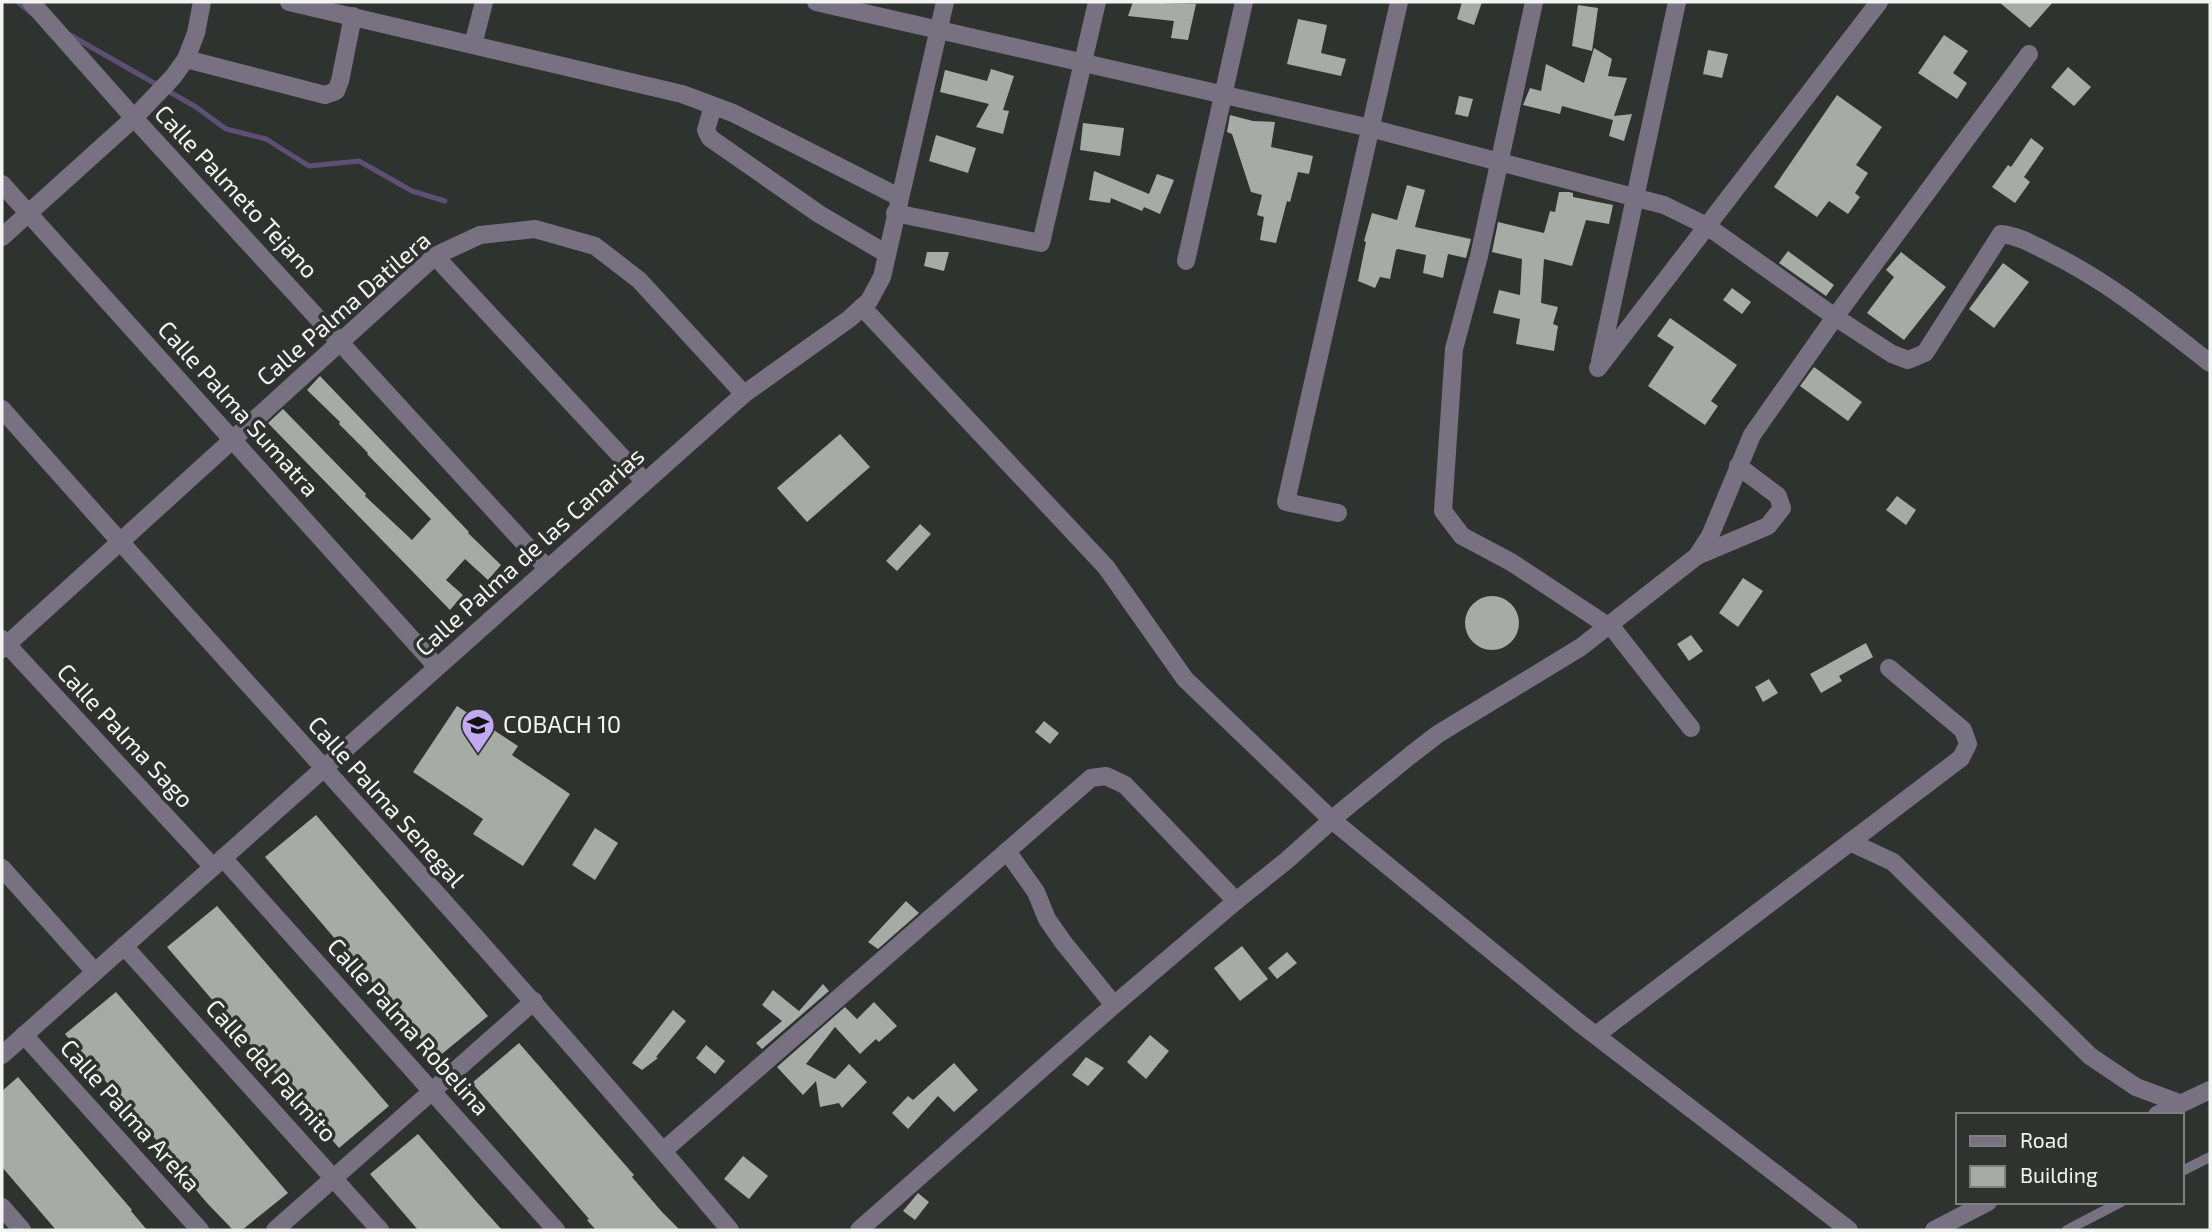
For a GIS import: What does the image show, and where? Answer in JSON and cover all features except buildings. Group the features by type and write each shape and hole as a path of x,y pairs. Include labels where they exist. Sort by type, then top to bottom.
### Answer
{"street":[{"name":"Calle Palmeto Tejano","path":"31,2 548,569"},
{"path":"2,237 134,118 173,77 186,59 196,33 202,2"},
{"path":"289,2 345,10 473,45 682,94 733,113 897,205 1041,243 1097,2"},
{"path":"473,45 484,2"},
{"path":"816,2 1370,128 1664,205 1707,226 1835,317 1892,354 1908,360 1924,353 2001,233 2017,236 2084,270 2145,312 2210,363"},
{"name":"Calle Palma de las Canarias","path":"2,1055 744,394 849,319 869,301 882,277 945,2"},
{"path":"1186,261 1244,2"},
{"path":"1338,513 1286,502 1399,2"},
{"path":"1534,2 1479,256 1454,349 1443,511 1461,536 1511,562 1614,630 1691,728"},
{"path":"1677,2 1598,368 1879,2"},
{"path":"186,59 325,95 336,91 340,81 345,10"},
{"path":"1697,556 1710,536 1738,466 1759,425 1835,317 2029,54"},
{"path":"713,106 706,130 710,138 819,214 887,254"},
{"name":"Calle Palma Sumatra","path":"2,184 438,667"},
{"name":"Calle Palma Datilera","path":"4,644 121,543 435,256 480,235 536,229 595,246 639,280 744,394"},
{"path":"435,256 645,482"},
{"path":"862,307 1106,566 1185,679 1332,820 1596,1035 1849,1230"},
{"name":"Calle Palma Senegal","path":"2,409 534,1001 730,1230"},
{"path":"859,1230 1114,1005 1438,734 1581,647 1697,556 1768,526 1782,508 1778,496 1738,466"},
{"name":"Calle Palma Sago","path":"4,644 218,862"},
{"path":"1596,1035 1961,758 1968,744 1964,730 1889,668"},
{"path":"663,1151 1091,778 1106,776 1125,785 1236,901"},
{"path":"1850,842 1894,862 2090,1056 2136,1087 2179,1103"},
{"path":"1007,851 1036,892 1047,919 1114,1005"},
{"name":"Calle Palma Robelina","path":"218,862 433,1091 556,1230"},
{"path":"2,868 95,972"},
{"name":"Calle del Palmito","path":"124,946 380,1230"},
{"path":"275,1230 534,1001"},
{"name":"Calle Palma Areka","path":"24,1035 200,1230"},
{"path":"2161,1113 2210,1090"},
{"path":"1934,1230 1984,1204"},
{"path":"2,1207 22,1230"}],"lane":[{"path":"2184,1170 2210,1157"},
{"path":"2067,1230 2117,1204"}],"waterway":[{"path":"18,2 31,13"},
{"path":"70,35 196,107 226,129 266,139 309,166 359,161 412,191 445,201"}],"place":[{"name":"COBACH 10","path":"478,755"}]}
